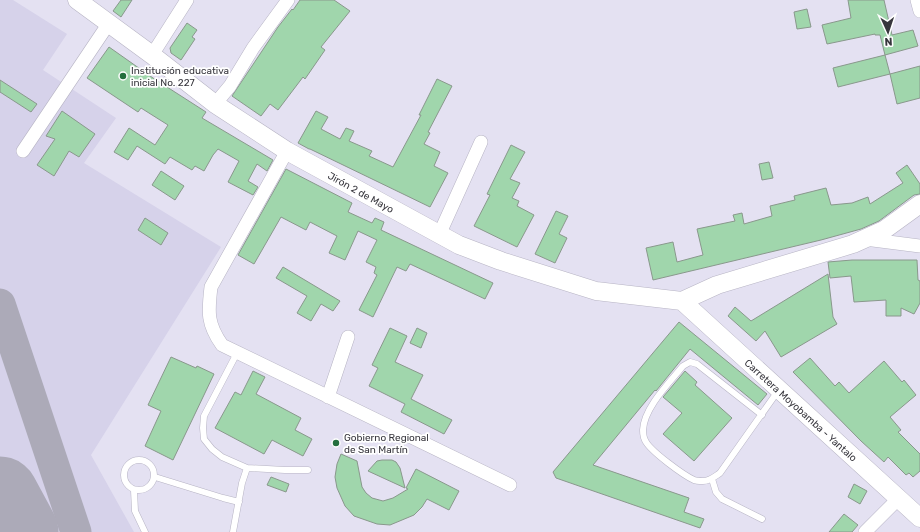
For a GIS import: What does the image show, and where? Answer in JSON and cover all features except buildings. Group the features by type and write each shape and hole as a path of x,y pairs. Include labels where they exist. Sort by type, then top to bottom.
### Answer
{"main road":[{"name":"Jirón 2 de Mayo","path":"78,0 215,104 287,151 459,245 501,261 596,291 682,301"},
{"path":"682,301 717,286 865,240 884,230 920,204"},
{"name":"Carretera Moyobamba - Yantalo","path":"682,301 920,518"}],"street":[{"path":"152,55 187,0"},
{"path":"215,104 230,86 253,48 288,0"},
{"path":"917,0 920,11"},
{"path":"23,151 109,23"},
{"path":"439,234 481,142"},
{"path":"287,151 211,287 209,306 211,325 215,336 222,346 510,485"},
{"path":"865,240 920,246"},
{"path":"328,397 348,337"},
{"path":"865,532 898,498"}],"lane":[{"path":"237,353 204,416 202,428 204,439 212,449 222,456 247,468 308,470"},
{"path":"762,415 697,364 690,362 683,366 652,405 645,420 642,432 646,442 655,452 673,467 694,480 703,481 712,479 720,473 762,415 779,390"},
{"path":"138,460 151,464 155,477 152,484 147,488 134,490 128,486 124,480 124,473 126,466 131,462 138,460"},
{"path":"232,532 242,483 247,468"},
{"path":"155,477 239,502"},
{"path":"712,479 716,492 722,499 762,519"},
{"path":"134,490 135,511 145,532"}],"shaded area":[{"path":"0,0 13,0 67,34 43,70 116,118 84,163 221,247 91,455 134,532 0,532"}],"taxiway":[{"path":"0,304 76,532"}],"runway":[{"path":"0,495 20,532"}],"place":[{"name":"Institución educativa inicial No. 227","path":"123,76"},
{"name":"Gobierno Regional de San Martín","path":"336,443"}]}
